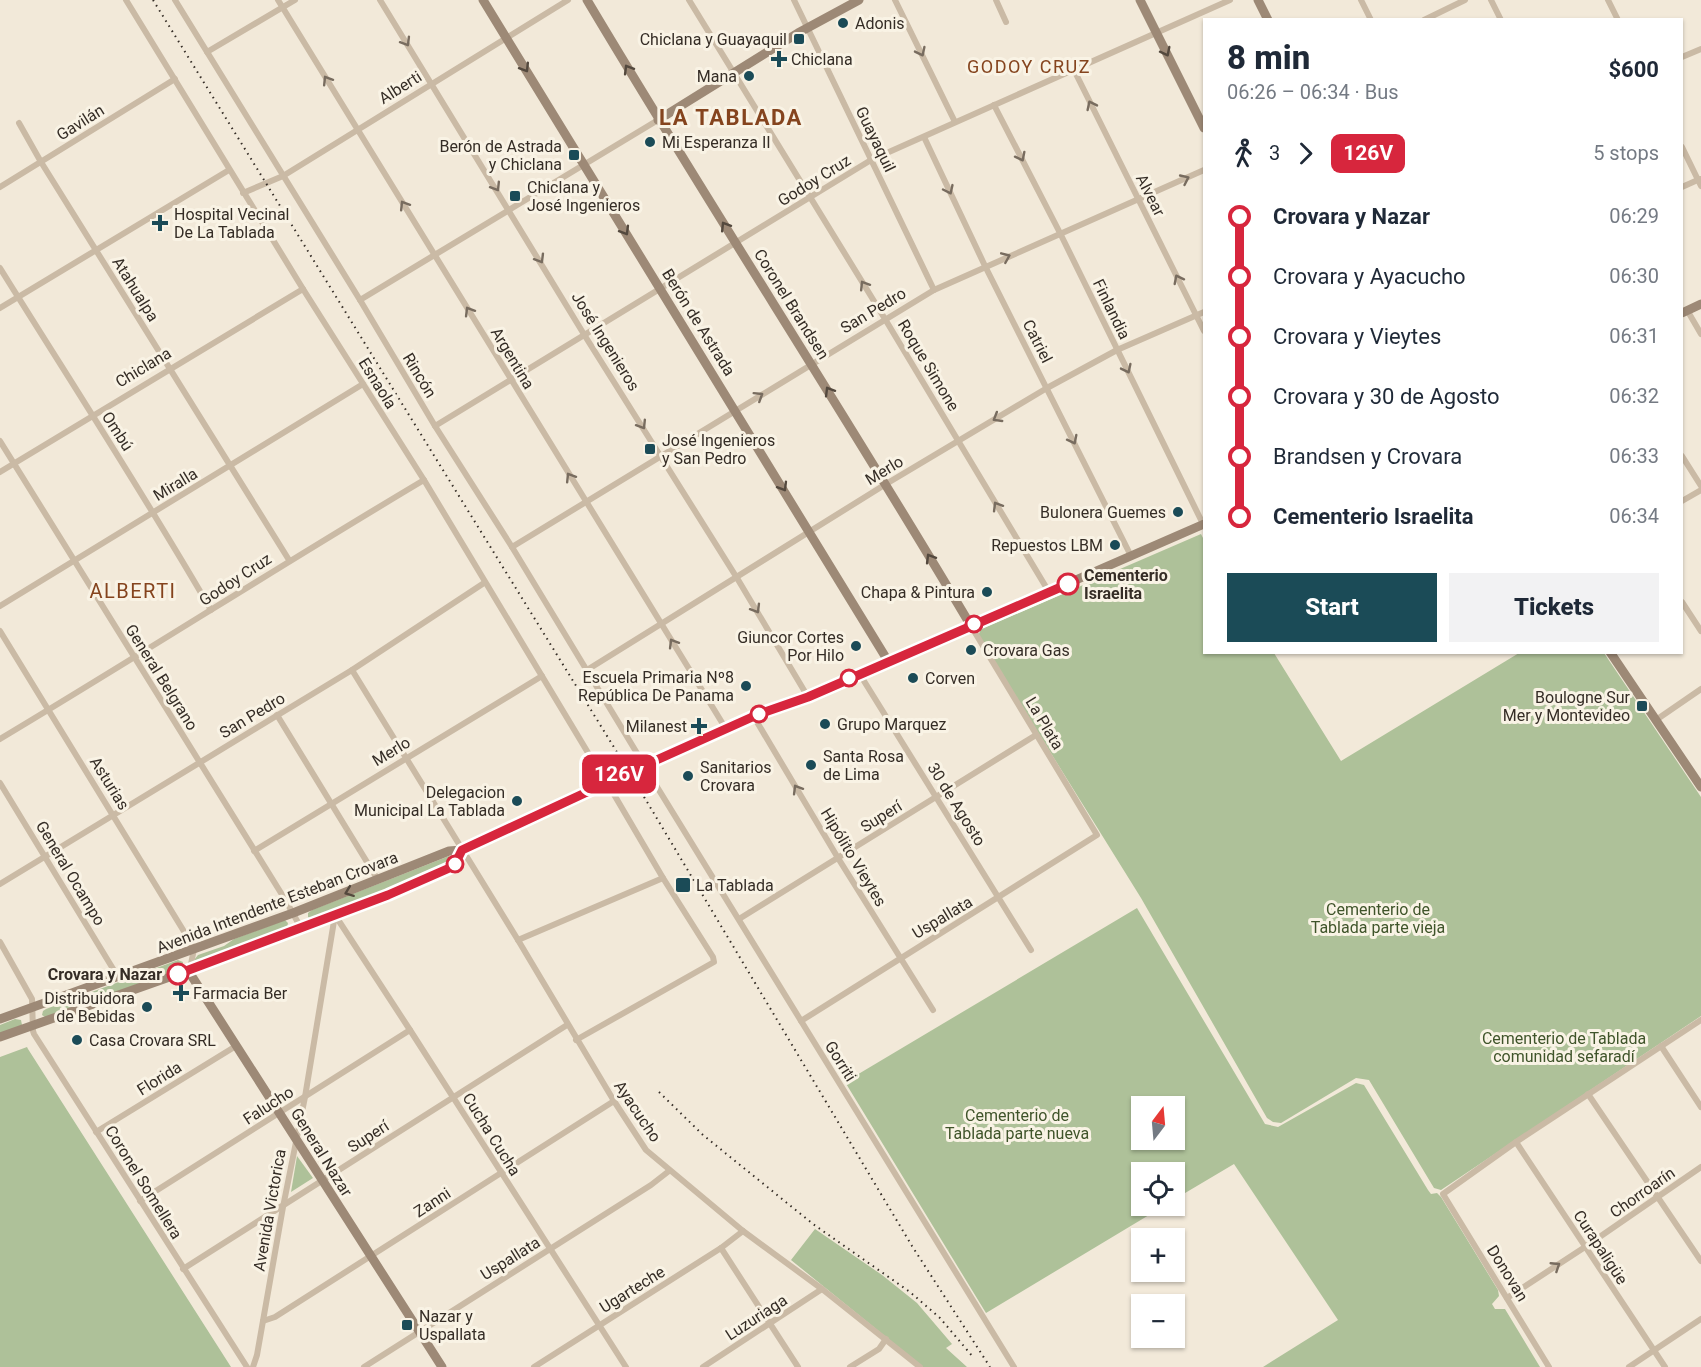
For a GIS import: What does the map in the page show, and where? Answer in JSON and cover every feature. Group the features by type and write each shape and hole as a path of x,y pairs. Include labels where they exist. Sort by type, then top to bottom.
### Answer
{"street":[{"name":"Esnaola","path":"126,0 243,193 424,480 605,784 713,957 714,962 711,965 576,1040"},
{"name":"Rincón","path":"175,0 435,426 647,765"},
{"name":"Argentina","path":"278,0 726,729"},
{"path":"207,52 295,0"},
{"name":"José Ingenieros","path":"380,0 808,697"},
{"name":"Berón de Astrada","path":"483,0 888,661"},
{"name":"Alberti","path":"243,193 283,176 568,0"},
{"name":"Coronel Brandsen","path":"586,0 658,120 886,484 971,626"},
{"name":"Roque Simone","path":"688,0 885,319 1049,592"},
{"name":"Guayaquil","path":"794,0 934,290"},
{"path":"360,300 734,72 859,0"},
{"path":"895,0 955,122"},
{"path":"996,0 1006,22"},
{"path":"1140,0 1203,126"},
{"name":"Godoy Cruz","path":"435,426 871,160 1230,0"},
{"path":"1258,0 1267,18"},
{"path":"1361,0 1370,18"},
{"path":"1428,18 1465,0"},
{"path":"1491,0 1500,18"},
{"path":"1608,0 1617,18"},
{"path":"1683,57 1701,49"},
{"name":"Alvear","path":"1074,70 1203,329"},
{"name":"Gavilán","path":"0,187 175,79"},
{"name":"Finlandia","path":"994,105 1203,522"},
{"name":"Atahualpa","path":"19,123 289,561"},
{"name":"Catriel","path":"924,137 985,266 1131,556"},
{"path":"1683,149 1700,181 1683,187"},
{"path":"0,308 229,170"},
{"name":"San Pedro","path":"512,547 934,290 1203,170"},
{"name":"Ombú","path":"0,268 154,512 211,610"},
{"name":"Chiclana","path":"0,472 303,289"},
{"path":"1701,304 1684,312 1701,334"},
{"name":"Merlo","path":"587,670 886,484 1047,388 1117,350 1203,312"},
{"name":"Miralla","path":"0,606 363,384"},
{"name":"General Belgrano","path":"0,441 301,928"},
{"path":"1683,458 1701,488 1683,500"},
{"name":"Godoy Cruz","path":"0,740 424,480"},
{"path":"647,765 1203,524"},
{"name":"San Pedro","path":"0,884 352,669 484,583"},
{"path":"1683,604 1701,631"},
{"name":"La Plata","path":"971,626 1097,835"},
{"name":"Asturias","path":"0,631 194,949"},
{"path":"1611,654 1701,787"},
{"path":"352,669 462,850"},
{"name":"30 de Agosto","path":"859,673 1031,950"},
{"name":"Merlo","path":"254,851 542,676"},
{"path":"1656,720 1701,690"},
{"path":"278,715 378,880"},
{"name":"Hipólito Vieytes","path":"754,717 838,858 933,1010"},
{"name":"Superí","path":"739,919 1036,735"},
{"name":"Avenida Intendente Esteban Crovara","path":"0,1019 293,913 449,851 462,850 647,765"},
{"name":"Gorriti","path":"647,765 1014,1367"},
{"name":"General Ocampo","path":"0,783 118,977"},
{"name":"Uspallata","path":"801,1021 1097,835"},
{"name":"Avenida Intendente Esteban Crovara","path":"0,1037 388,895 454,866 462,850"},
{"name":"Ayacucho","path":"462,850 576,1040 646,1150 743,1231 822,1288 920,1367"},
{"path":"518,940 663,878"},
{"name":"Cucha Cucha","path":"335,915 626,1367"},
{"name":"Avenida Victorica","path":"253,1367 305,1097 335,915"},
{"path":"0,942 32,999 33,1006"},
{"path":"190,969 194,949"},
{"name":"General Nazar","path":"190,969 191,975 322,1182 442,1367"},
{"name":"Coronel Somellera","path":"33,1006 34,1034 247,1367"},
{"path":"1516,1142 1701,1020"},
{"name":"Superí","path":"183,1269 567,1025"},
{"name":"Falucho","path":"140,1202 410,1029"},
{"name":"Florida","path":"96,1132 236,1046"},
{"path":"1661,1046 1701,1107"},
{"path":"1588,1094 1701,1261"},
{"name":"Zanni","path":"263,1322 275,1317 371,1257 614,1101"},
{"name":"Donovan","path":"1516,1142 1443,1194 1549,1367"},
{"name":"Curapaligüe","path":"1516,1142 1665,1367"},
{"name":"Chorroarín","path":"1507,1298 1701,1167"},
{"name":"Uspallata","path":"364,1367 657,1181 669,1171"},
{"name":"Ugarteche","path":"534,1367 721,1248 743,1231"},
{"path":"721,1248 798,1367"},
{"name":"Luzuriaga","path":"703,1367 822,1288"},
{"path":"1629,1367 1701,1318"},
{"path":"850,1367 879,1348 886,1339"}],"green space":[{"name":"Cementerio de Tablada parte vieja","path":"1201,534 1203,538 1203,654 1275,654 1341,761 1517,654 1605,654 1701,797 1701,1016 1441,1190 1434,1188 1369,1080 1356,1078 1281,1123 1273,1122 1267,1118 1141,898 978,636 981,629"},
{"path":"449,856 451,861 387,893 312,920 308,917 308,913 312,910"},
{"name":"Cementerio de Tablada parte nueva","path":"1137,908 1265,1124 1278,1127 1356,1083 1364,1085 1428,1190 1431,1194 1437,1193 1441,1197 1498,1290 1499,1296 1492,1304 1495,1309 1505,1309 1540,1367 1263,1367 1338,1320 1234,1164 1185,1193 1185,1162 1131,1162 1131,1216 1147,1216 986,1313 845,1082"},
{"path":"285,920 288,923 284,930 198,962 194,960 198,955 224,946 234,939"},
{"path":"178,960 183,962 181,968 49,1017 42,1015 46,1009"},
{"path":"15,1019 21,1020 22,1025 0,1034 0,1025"},
{"path":"27,1047 231,1367 0,1367 0,1057"},
{"path":"297,1156 313,1178 291,1192"},
{"path":"815,1229 882,1275 917,1303 952,1344 946,1348 967,1367 923,1367 791,1260"}],"railway":[{"path":"153,0 628,770 912,1246 990,1367"},
{"path":"659,1092 703,1135 813,1224 910,1292 940,1318 973,1357"}],"bus line":[{"name":"126V","path":"178,974 388,895 454,866 462,850 600,786 623,772 643,763 652,762 759,714 808,697 1068,584"}],"place":[{"name":"Adonis","path":"843,23"},
{"name":"Chiclana y Guayaquil","path":"799,39"},
{"name":"Chiclana","path":"779,59"},
{"name":"Mana","path":"749,76"},
{"name":"Mi Esperanza II","path":"650,142"},
{"name":"Berón de Astrada y Chiclana","path":"574,155"},
{"name":"Chiclana y José Ingenieros","path":"515,196"},
{"name":"Hospital Vecinal De La Tablada","path":"160,223"},
{"name":"José Ingenieros y San Pedro","path":"650,449"},
{"name":"Bulonera Guemes","path":"1178,512"},
{"name":"Repuestos LBM","path":"1115,545"},
{"name":"Cementerio Israelita","path":"1068,584"},
{"name":"Chapa & Pintura","path":"987,592"},
{"name":"Giuncor Cortes Por Hilo","path":"856,646"},
{"name":"Crovara Gas","path":"971,650"},
{"name":"Corven","path":"913,678"},
{"name":"Escuela Primaria Nº8 República De Panama","path":"746,686"},
{"name":"Boulogne Sur Mer y Montevideo","path":"1642,706"},
{"name":"Grupo Marquez","path":"825,724"},
{"name":"Milanest","path":"699,726"},
{"name":"Santa Rosa de Lima","path":"811,765"},
{"name":"Sanitarios Crovara","path":"688,776"},
{"name":"Delegacion Municipal La Tablada","path":"517,801"},
{"name":"La Tablada","path":"683,885"},
{"name":"Crovara y Nazar","path":"178,974"},
{"name":"Farmacia Ber","path":"181,993"},
{"name":"Distribuidora de Bebidas","path":"147,1007"},
{"name":"Casa Crovara SRL","path":"77,1040"},
{"name":"Nazar y Uspallata","path":"407,1325"}],"district":[{"name":"GODOY CRUZ","path":"1029,67"},
{"name":"LA TABLADA","path":"731,117"},
{"name":"ALBERTI","path":"133,591"}],"park label":[{"name":"Cementerio de Tablada comunidad sefaradí","path":"1564,1047"}]}
